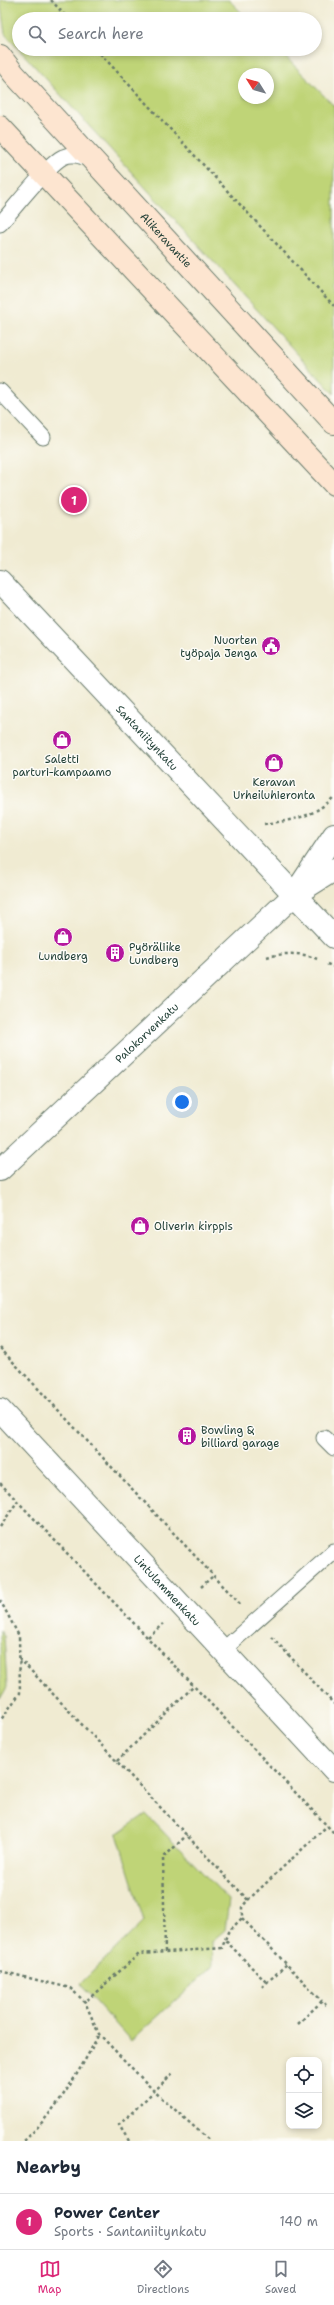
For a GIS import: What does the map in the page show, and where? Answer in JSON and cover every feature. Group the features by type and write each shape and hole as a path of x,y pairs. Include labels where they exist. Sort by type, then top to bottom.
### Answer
{"main road":[{"name":"Alikeravantie","path":"0,56 14,74 97,162 334,423"},
{"path":"0,127 334,484"}],"street":[{"name":"Santaniitynkatu","path":"0,581 334,937"},
{"name":"Palokorvenkatu","path":"294,895 334,835"},
{"name":"Palokorvenkatu","path":"0,1170 294,895 334,870"},
{"name":"Lintulammenkatu","path":"0,1410 334,1770"}],"lane":[{"path":"0,224 44,175 63,157 76,154 97,162"},
{"path":"0,391 43,437"},
{"path":"223,1650 334,1551"}],"path":[{"path":"51,0 62,12"},
{"path":"102,56 334,306"},
{"path":"261,824 298,819 322,809 334,797"},
{"path":"0,1348 334,1704"},
{"path":"0,1484 334,1833"},
{"path":"0,1527 17,1502"},
{"path":"0,1600 19,1636 20,1693 0,1721"},
{"path":"19,1658 248,1900"},
{"path":"117,1761 194,1686"},
{"path":"327,1826 248,1900 242,1907 242,1918 328,2007"},
{"path":"166,1952 163,1858 187,1835"},
{"path":"85,2002 139,1954 222,1948 226,1941 228,1932 242,1918"},
{"path":"226,1941 267,1983"},
{"path":"262,1987 286,1964"},
{"path":"0,1971 70,1988 85,2002 99,2034 154,2090 210,2141"},
{"path":"298,2024 322,2001"},
{"path":"24,2141 38,2128 78,2075 99,2034"},
{"path":"129,2141 119,2125 174,2072"}],"green space":[{"path":"0,0 229,0 241,12 12,12 12,42 5,34"},
{"path":"25,56 285,56 334,106 334,394"},
{"path":"0,1630 4,1636 7,1687 0,1699"},
{"path":"146,1814 229,1900 225,1930 212,1941 213,1966 131,2041 80,1984 144,1921 117,1834"}],"place":[{"name":"Power Center","path":"74,500"},
{"name":"Nuorten työpaja Jenga","path":"271,646"},
{"name":"Saletti parturi-kampaamo","path":"62,740"},
{"name":"Keravan Urheiluhieronta","path":"274,763"},
{"name":"Lundberg","path":"63,937"},
{"name":"Pyöräliike Lundberg","path":"115,953"},
{"name":"Oliverin kirppis","path":"140,1226"},
{"name":"Bowling & billiard garage","path":"187,1436"}]}
